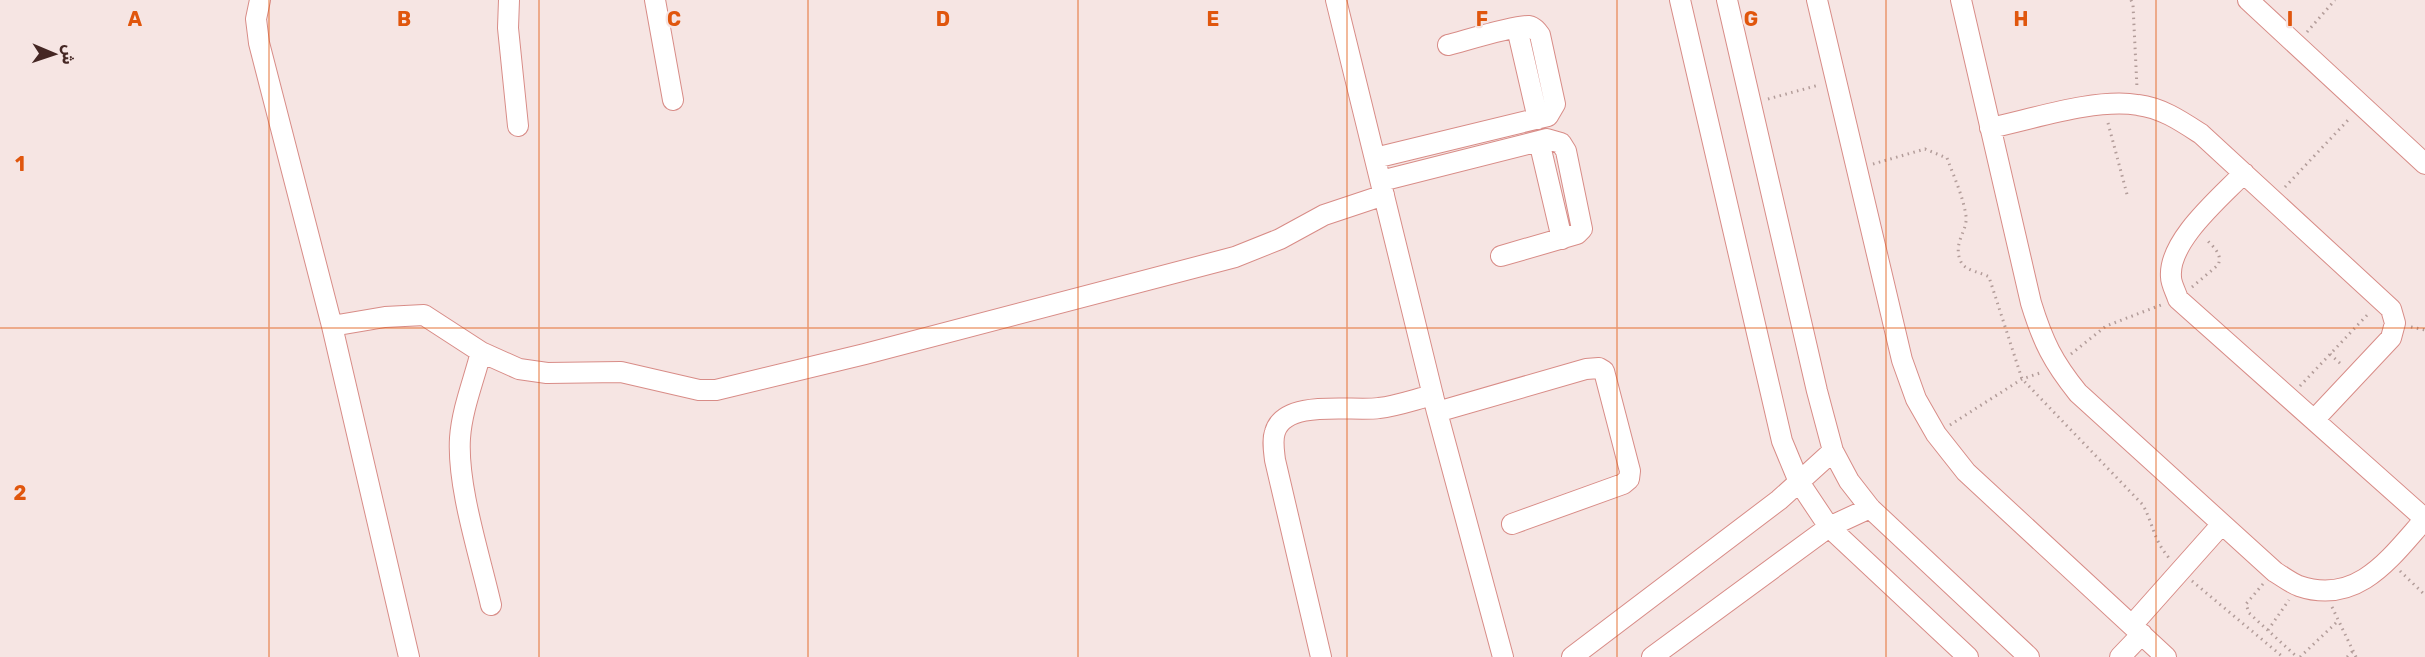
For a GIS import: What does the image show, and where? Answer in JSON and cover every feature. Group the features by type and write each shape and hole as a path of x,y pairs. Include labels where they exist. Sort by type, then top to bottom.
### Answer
{"street":[{"path":"260,0 256,19 259,43 332,326 409,657"},
{"path":"509,0 508,28 518,126"},
{"path":"655,0 673,100"},
{"path":"1336,0 1436,403 1503,657"},
{"path":"1680,0 1782,441 1799,482 1829,527 1968,657"},
{"path":"1727,0 1833,451 1849,481 1870,508 2030,657"},
{"path":"1817,0 1902,360 1916,399 1936,434 1966,472 2166,657"},
{"path":"1961,0 2031,303 2041,336 2057,367 2078,393 2275,572 2298,586 2325,591 2352,587 2376,573 2425,519 2178,299 2171,277 2173,255 2185,236 2244,173"},
{"path":"2248,0 2425,164"},
{"path":"1375,158 1548,116 1555,104 1540,35 1530,26 1448,45"},
{"path":"1990,128 2103,104 2138,105 2172,115 2201,134 2391,309 2395,323 2391,338 2314,420"},
{"path":"332,326 385,317 424,315 481,352 519,369 547,372 621,372 699,390 716,390 865,354 1235,257 1280,239 1324,215 1383,188 1539,141 1551,139 1561,143 1568,161 1583,226 1580,232 1502,256"},
{"path":"481,352 460,436 460,457 463,481 491,605"},
{"path":"1321,657 1275,460 1275,432 1280,423 1297,414 1335,407 1378,409 1436,403 1599,368 1604,371 1630,471 1629,479 1623,484 1512,524"},
{"path":"1572,657 1799,482 1833,451"},
{"path":"1652,657 1829,527 1870,508"},
{"path":"2120,657 2137,629 2179,571 2222,524"}],"path":[{"path":"2131,0 2138,105"},
{"path":"2296,45 2335,0"},
{"path":"1751,104 1836,81"},
{"path":"2103,104 2128,198"},
{"path":"2273,200 2362,105"},
{"path":"1856,168 1925,149 1947,158 1959,189 1966,219 1958,242 1961,262 1969,270 1989,277 2022,379 2143,505 2150,519 2154,538 2179,571 2283,657"},
{"path":"2057,367 2106,326 2178,299 2218,265 2220,254 2195,225"},
{"path":"2289,398 2381,300"},
{"path":"1936,434 2022,379"},
{"path":"2388,559 2425,595"},
{"path":"2275,572 2249,598 2246,604 2249,613 2299,657 2339,620"},
{"path":"2268,630 2298,586"},
{"path":"2325,591 2356,657"},
{"path":"2347,657 2353,651"}]}
